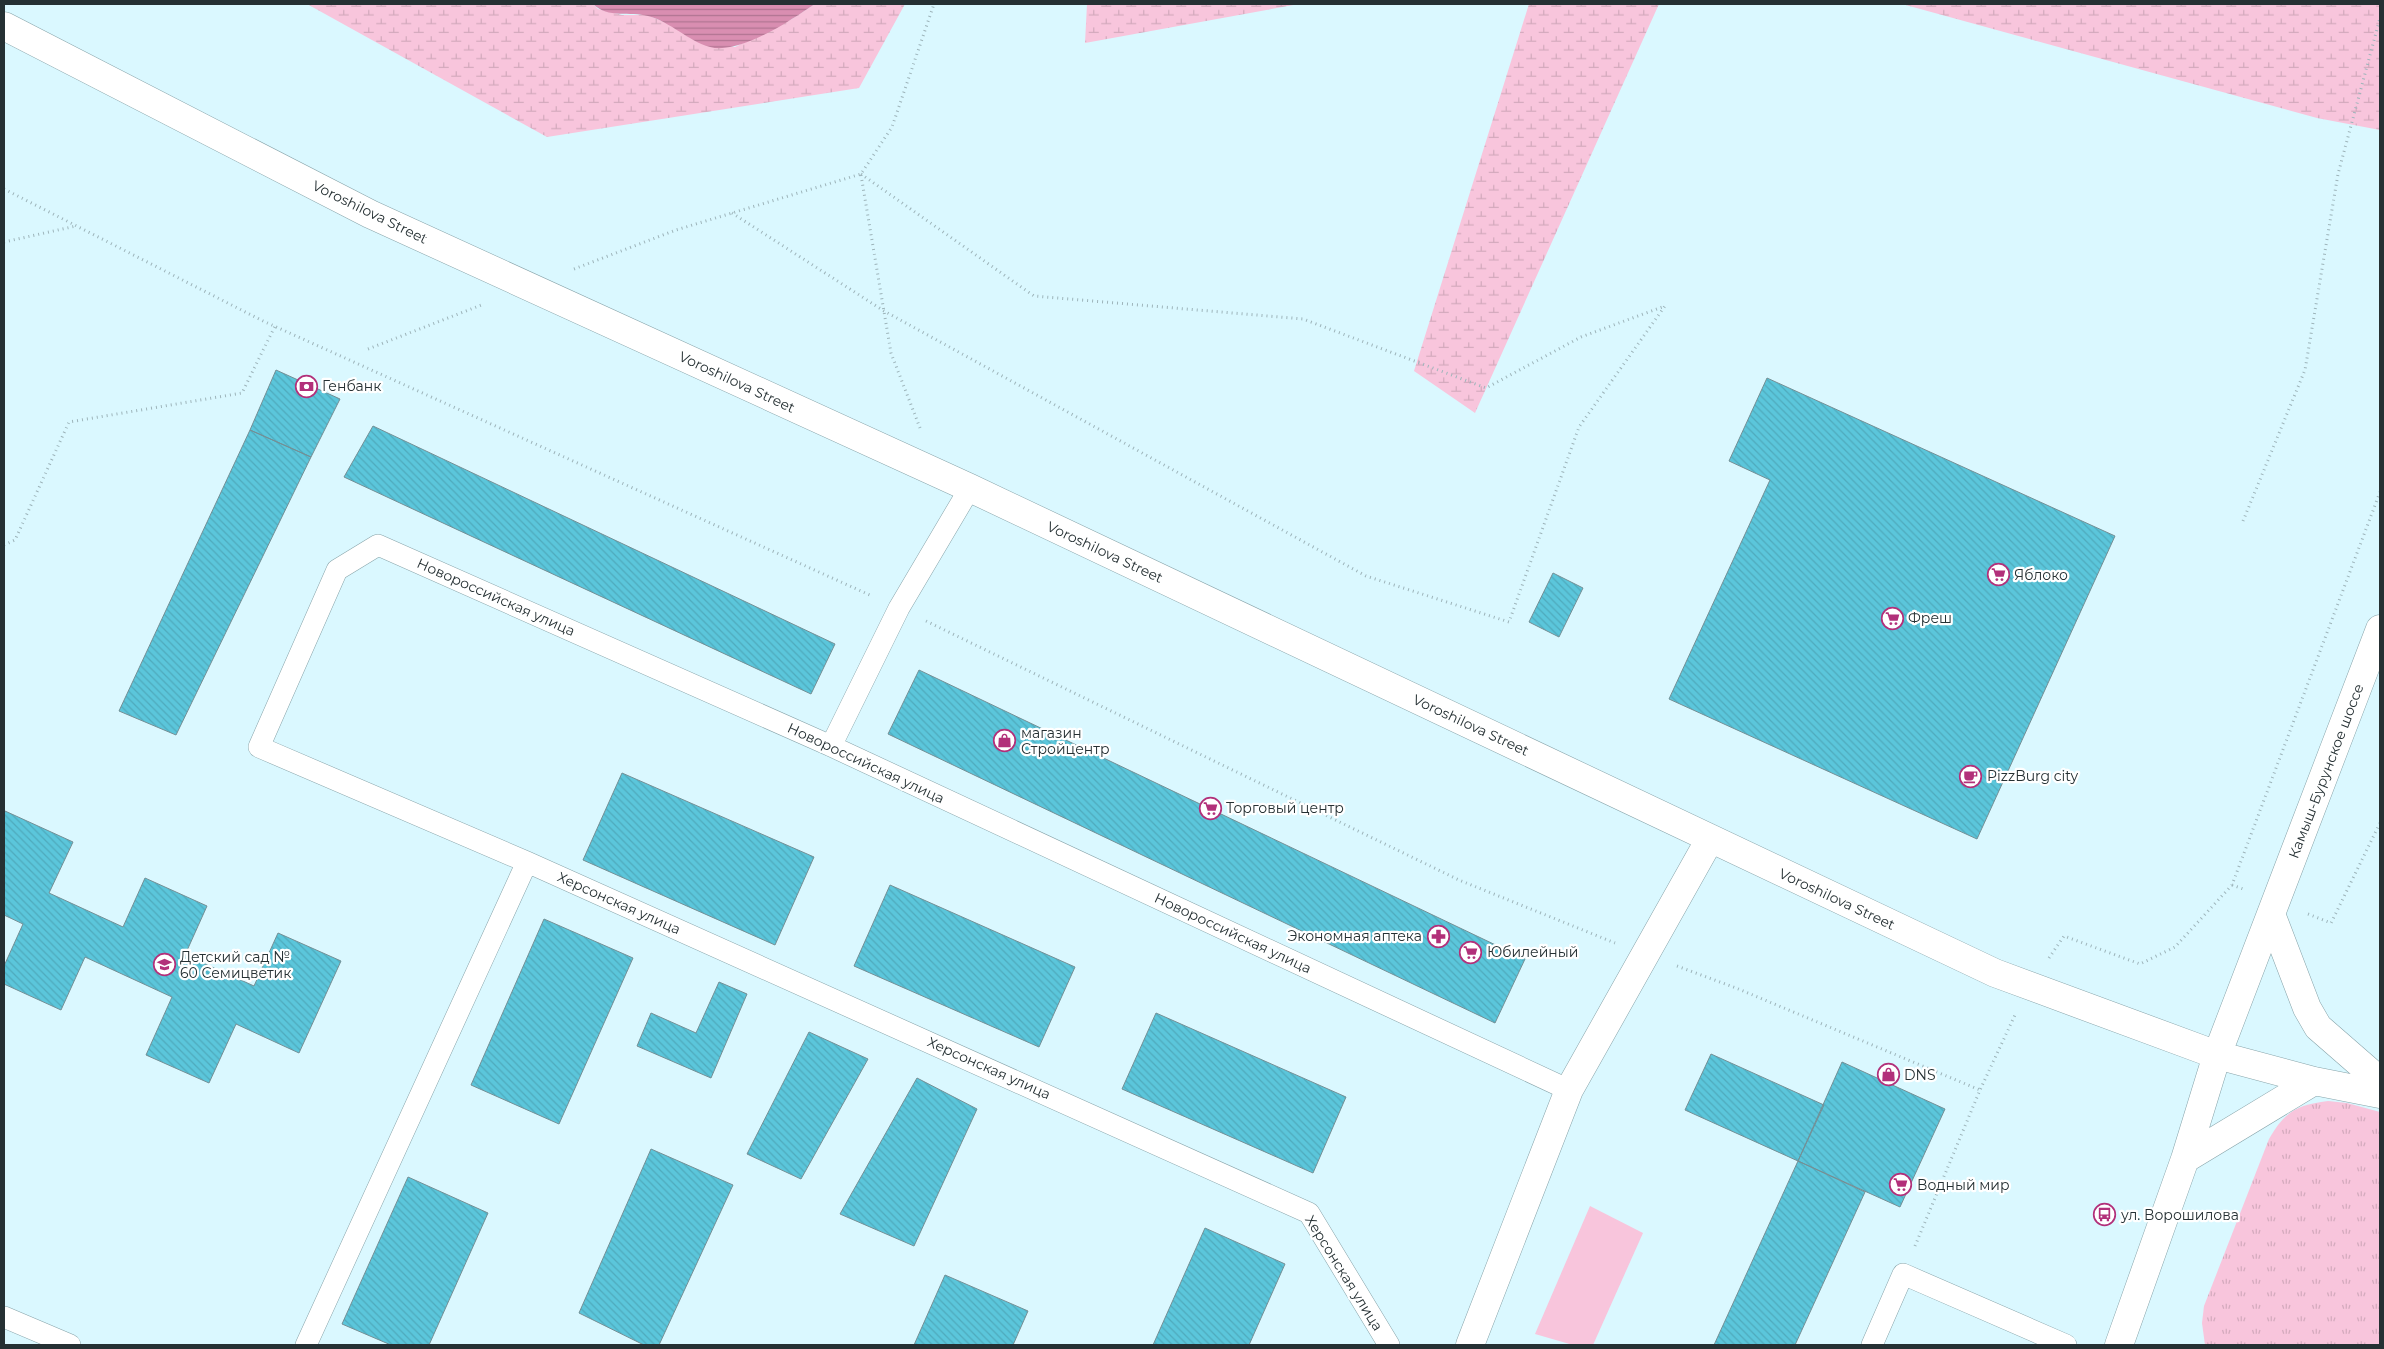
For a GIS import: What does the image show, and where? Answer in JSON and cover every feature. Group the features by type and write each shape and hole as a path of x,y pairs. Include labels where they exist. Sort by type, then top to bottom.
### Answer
{"main road":[{"name":"Voroshilova Street","path":"4,26 370,214 970,488 1995,973 2217,1055 2314,1081 2380,1094"},
{"name":"Камыш-Бурунское шоссе","path":"2118,1345 2186,1159 2217,1055 2380,629"},
{"path":"1470,1345 1568,1090 1710,839"},
{"path":"2273,908 2307,1008 2318,1027 2380,1082"},
{"path":"2186,1159 2314,1081"}],"lane":[{"path":"832,746 899,608 970,488"},
{"name":"Новороссийская улица","path":"259,747 337,570 378,545 832,746 1568,1090"},
{"name":"Херсонская улица","path":"259,747 527,862 1309,1213 1389,1345"},
{"path":"306,1345 527,862"},
{"path":"1872,1345 1903,1274 2066,1345"},
{"path":"4,1317 70,1345"}],"path":[{"path":"368,349 676,230 861,174 892,127 934,4"},
{"path":"2243,521 2305,370 2338,174 2380,18"},
{"path":"732,213 884,311 1366,576 1509,622 1579,427 1665,306 1581,337 1486,388 1302,319 1034,296 861,174"},
{"path":"861,174 891,353 923,436"},
{"path":"4,189 275,326 899,608 1458,880 1645,955 1736,988 1980,1090"},
{"path":"4,242 77,226"},
{"path":"4,545 15,540 69,422 242,393 275,326"},
{"path":"1903,1274 1980,1090 2018,1010 2064,936 2140,964 2175,947 2232,885 2380,492"},
{"path":"2232,885 2273,908 2331,922 2380,823"}],"green space":[{"path":"307,4 593,4 598,9 622,15 647,15 669,24 689,37 735,47 792,19 815,4 905,4 859,88 547,137"},
{"path":"1087,4 1299,4 1085,43"},
{"path":"1529,4 1659,4 1475,413 1414,371"},
{"path":"1902,4 2380,4 2380,130 2317,118"},
{"path":"2328,1101 2347,1103 2380,1112 2380,1345 2205,1345 2202,1323 2204,1306 2269,1139 2281,1122 2293,1111 2300,1107"},
{"path":"1590,1206 1643,1233 1593,1345 1573,1345 1535,1334"}],"shaded area":[{"path":"593,4 815,4 793,19 765,34 736,46 722,48 702,44 648,16 605,12"}],"building":[{"path":"276,370 340,399 311,457 250,430"},
{"name":"Фреш","path":"1767,378 2115,536 1977,839 1669,699 1770,480 1729,461"},
{"path":"373,426 835,644 811,694 344,477"},
{"path":"250,430 311,457 176,735 119,711"},
{"path":"1553,573 1583,588 1559,637 1529,622"},
{"path":"919,670 1525,959 1495,1023 888,734"},
{"path":"622,773 814,857 775,945 583,860"},
{"path":"5,811 73,842 49,893 123,927 145,878 207,906 185,955 254,986 278,933 341,961 299,1053 236,1024 209,1083 146,1055 172,997 85,957 61,1010 4,984 4,966 23,924 4,915"},
{"path":"890,885 1075,967 1039,1047 854,966"},
{"path":"544,919 633,958 559,1124 471,1085"},
{"path":"719,982 747,994 711,1078 637,1046 651,1013 696,1033"},
{"path":"1156,1013 1346,1097 1313,1173 1122,1089"},
{"path":"809,1032 868,1059 801,1179 747,1154"},
{"path":"1711,1054 1824,1105 1798,1161 1685,1110"},
{"path":"1842,1062 1945,1109 1900,1207 1798,1161"},
{"path":"917,1078 977,1109 914,1246 840,1214"},
{"path":"651,1149 733,1185 659,1345 644,1345 579,1313"},
{"path":"1798,1161 1865,1192 1795,1345 1714,1345"},
{"path":"408,1177 488,1213 429,1345 391,1345 342,1324"},
{"path":"1205,1228 1285,1264 1249,1345 1153,1345"},
{"path":"945,1275 1028,1311 1013,1345 914,1345"}],"place":[{"name":"Генбанк","path":"306,386"},
{"name":"Яблоко","path":"1998,575"},
{"name":"Фреш","path":"1892,618"},
{"name":"магазин Стройцентр","path":"1005,741"},
{"name":"PizzBurg city","path":"1971,776"},
{"name":"Торговый центр","path":"1210,808"},
{"name":"Экономная аптека","path":"1438,936"},
{"name":"Юбилейный","path":"1471,952"},
{"name":"Детский сад № 60 Семицветик","path":"164,965"},
{"name":"DNS","path":"1888,1075"},
{"name":"Водный мир","path":"1901,1185"},
{"name":"ул. Ворошилова","path":"2105,1215"}]}
